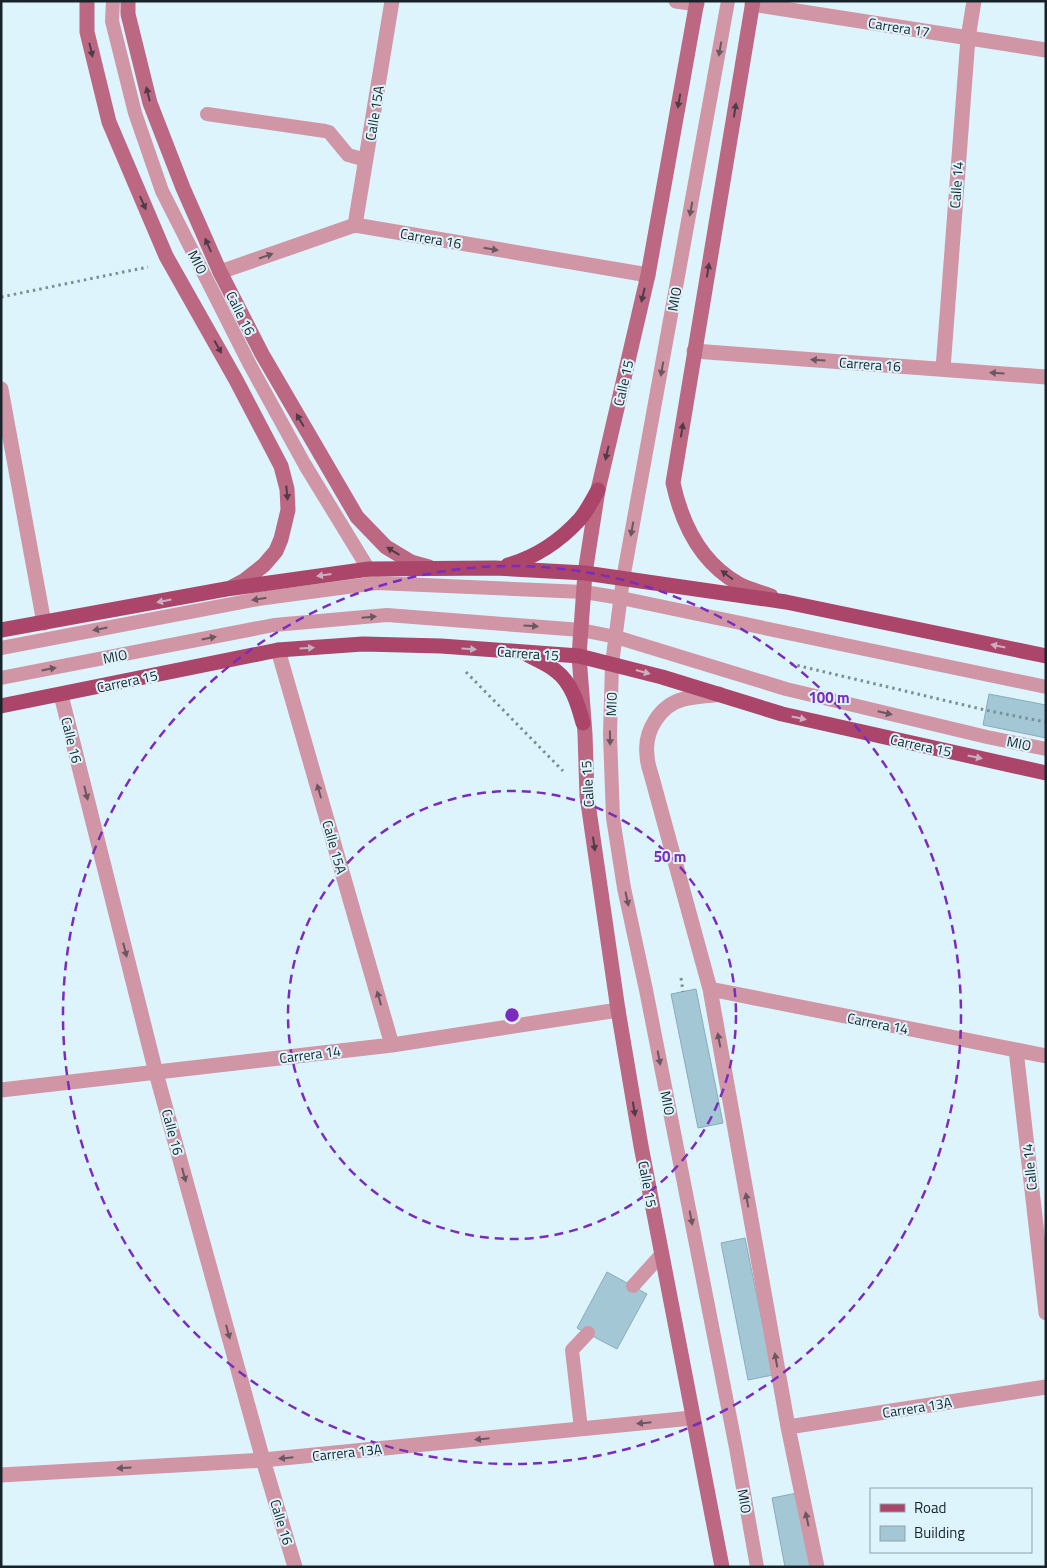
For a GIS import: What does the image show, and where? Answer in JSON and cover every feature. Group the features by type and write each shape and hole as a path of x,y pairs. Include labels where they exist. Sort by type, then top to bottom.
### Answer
{"main road":[{"path":"495,568 527,559 556,542 581,518 598,490"},
{"path":"1,630 226,589 369,569 495,568 585,573 786,602 1046,656"},
{"name":"Carrera 15","path":"1,706 278,650 363,644 441,646 579,656 720,694 782,714 1046,773"},
{"path":"525,653 557,671 574,695 583,723"}],"street":[{"path":"87,1 87,32 108,122 166,256 236,380 281,466 288,489 288,510 276,551 264,565 245,580 226,589"},
{"name":"Calle 16","path":"128,1 128,14 150,103 183,188 220,272 262,354 357,517 386,547 411,562 438,569"},
{"name":"Calle 15A","path":"355,225 392,1"},
{"path":"676,1 697,3"},
{"name":"Calle 14","path":"942,369 968,38 974,1"},
{"path":"753,2 673,483 678,505 692,536 715,566 739,584 786,602"},
{"name":"Carrera 17","path":"753,2 1046,50"},
{"name":"Calle 15","path":"697,3 648,275 598,490 585,573 579,656 587,796 618,1010 641,1146 722,1567"},
{"name":"Carrera 16","path":"220,272 355,225 648,275"},
{"name":"Carrera 16","path":"694,352 1046,377"},
{"path":"1,389 44,623"},
{"name":"Calle 15A","path":"278,650 392,1045"},
{"path":"720,694 683,699 666,707 655,720 648,735 646,754 710,989 788,1428 817,1567"},
{"name":"Calle 16","path":"61,695 156,1073 263,1460 295,1567"},
{"name":"Carrera 14","path":"710,989 1046,1056"},
{"name":"Carrera 14","path":"1,1090 392,1045 618,1010"},
{"name":"Calle 14","path":"1016,1050 1046,1313"},
{"name":"Carrera 13A","path":"788,1428 1046,1386"},
{"name":"Carrera 13A","path":"1,1475 263,1460 692,1418"}],"lane":[{"name":"MIO","path":"113,1 112,21 134,112 162,191 250,365 300,457 377,583"},
{"name":"MIO","path":"728,1 623,579 612,664 610,735 613,818 624,888 646,990 736,1448 757,1567"},
{"path":"207,114 329,132 348,155 366,160"},
{"path":"1,648 258,599 377,583 584,592 621,598 1046,687"},
{"name":"MIO","path":"1,678 274,625 386,615 581,630 616,637 786,690 1046,749"},
{"path":"632,1286 662,1256"},
{"path":"581,1429 572,1350 588,1333"}],"path":[{"path":"1,297 153,266"},
{"path":"441,646 587,796"},
{"path":"791,664 985,710 1046,722"}],"building":[{"path":"989,694 1046,705 1046,738 983,725"},
{"path":"696,989 723,1123 698,1128 671,994"},
{"path":"745,1238 773,1375 748,1380 721,1243"},
{"path":"607,1272 647,1294 617,1349 577,1328"},
{"path":"797,1493 811,1567 785,1567 772,1498"}]}
